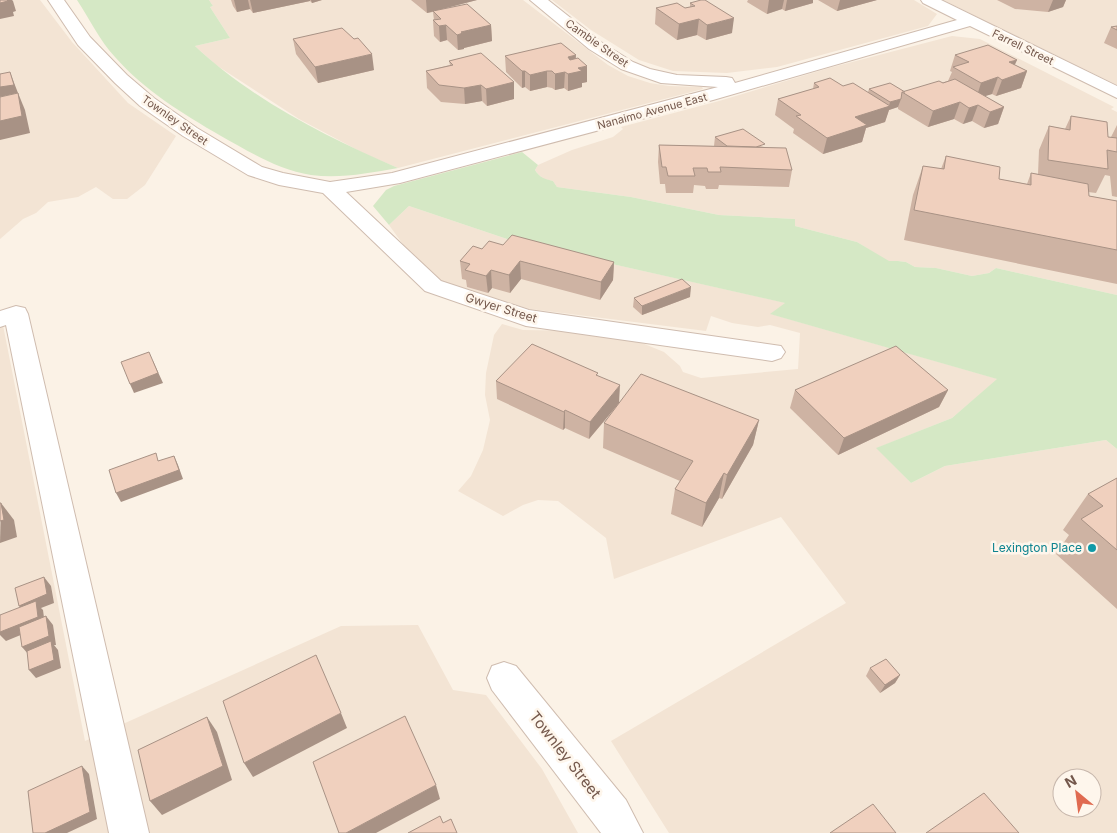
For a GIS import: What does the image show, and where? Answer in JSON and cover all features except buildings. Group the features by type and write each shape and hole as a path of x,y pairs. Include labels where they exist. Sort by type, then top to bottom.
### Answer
{"street":[{"name":"Townley Street","path":"56,0 84,41 121,79 147,102 190,132 255,171 279,179 330,188"},
{"name":"Cambie Street","path":"538,0 608,54 644,73 673,80 750,83"},
{"name":"Farrell Street","path":"929,0 1117,93"},
{"name":"Nanaimo Avenue East","path":"330,188 393,179 750,83 971,21"},
{"name":"Gwyer Street","path":"330,188 433,286 526,318 772,352"},
{"path":"0,319 16,314 129,833"},
{"name":"Townley Street","path":"504,678 612,814 623,833"}],"shaded area":[{"path":"0,0 40,0 72,42 128,103 176,136 145,185 127,199 113,199 96,187 78,197 48,202 36,213 23,219 0,239"},
{"path":"209,0 523,0 608,65 628,76 650,83 669,86 702,87 703,89 398,168 365,154 299,119 216,65 195,46 230,38 210,7 213,6"},
{"path":"552,0 914,0 937,14 928,26 777,67 727,73 673,71 639,60 591,30"},
{"path":"943,0 1117,0 1117,85"},
{"path":"952,36 980,39 1114,107 1111,109 1117,112 1117,295 996,268 989,273 972,276 936,268 915,267 906,262 889,262 857,242 795,226 795,219 719,215 631,197 557,187 553,181 544,179 535,170 538,165 572,150 613,137 623,129 621,127 719,101 829,68"},
{"path":"409,206 519,243 786,303 771,314 998,379 952,418 877,448 911,483 945,466 1106,440 1117,449 1117,833 669,833 611,741 846,603 781,517 614,579 606,538 558,501 538,500 523,505 503,516 458,491 471,476 483,450 490,420 485,395 486,373 494,335 502,324 523,330 588,331 618,337 642,343 664,352 680,366 683,372 701,378 798,369 800,333 770,325 758,327 732,323 711,316 706,331 530,309 440,282 423,272 389,225"},
{"path":"0,310 85,741 341,626 418,625 453,690 486,695 542,769 578,833 0,833"}],"green space":[{"path":"77,0 209,0 213,6 210,7 230,38 195,46 240,83 291,116 345,144 398,168 354,175 311,175 276,165 254,154 178,110 138,80 110,51"},
{"path":"522,152 538,165 535,170 539,175 553,181 557,187 631,197 719,215 795,219 795,226 857,242 889,261 906,262 915,267 936,268 972,276 989,273 996,268 1117,295 1117,449 1106,440 945,466 911,483 876,448 952,418 997,379 770,314 785,303 519,243 409,206 389,225 373,206 386,190 394,186"}],"place":[{"name":"Lexington Place","path":"1092,548"}]}
